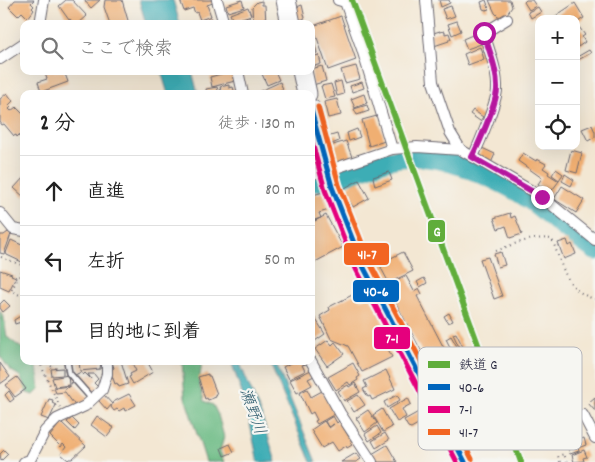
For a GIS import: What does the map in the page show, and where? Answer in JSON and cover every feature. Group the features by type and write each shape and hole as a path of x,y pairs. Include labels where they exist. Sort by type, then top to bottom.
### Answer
{"highway":[{"path":"286,0 290,20"},
{"path":"303,75 306,90"},
{"path":"315,130 324,176 364,266 418,371"},
{"path":"459,450 465,462"}],"street":[{"path":"41,20 44,0"},
{"path":"217,0 223,20"},
{"path":"338,0 345,2 362,49 392,149"},
{"path":"426,0 433,82 450,132 461,150 542,197 595,240"},
{"path":"472,157 479,145 497,92 496,77 484,33 507,19"},
{"path":"0,59 20,46"},
{"path":"239,75 243,90"},
{"path":"324,176 392,149 417,147 461,150"},
{"path":"0,213 13,229 20,231"},
{"path":"28,461 45,431 63,416 85,406 102,390 107,374 107,365"},
{"path":"313,365 340,413 372,462"},
{"path":"583,415 595,438"}],"lane":[{"path":"68,365 69,373 93,400"}],"path":[{"path":"496,251 531,239 552,239 569,281 574,288 583,295 595,299"},
{"path":"1,257 20,265"},
{"path":"20,274 11,291 20,295"},
{"path":"42,366 63,416"},
{"path":"560,462 558,456 564,454 567,462"}],"green space":[{"path":"0,311 4,318 7,337 20,347 20,365 37,366 40,389 34,395 27,393 20,376 10,370 0,356"},
{"path":"182,365 201,365 199,385 204,401 213,405 218,415 224,437 220,451 224,462 206,462 185,397"}],"water":[{"path":"139,0 173,0 179,20 145,20"},
{"path":"162,75 193,75 197,90 167,90"},
{"name":"瀬野川","path":"232,365 241,365 262,417 276,462 258,462 246,405"},
{"name":"瀬野川","path":"271,365 277,365 316,462 311,462"}],"building":[{"path":"15,0 34,0 31,3 34,6 32,8 34,10 28,18 22,12 18,16 9,7"},
{"path":"66,0 72,0 87,16 82,20 69,20 59,6"},
{"path":"84,0 100,0 91,8"},
{"path":"105,0 122,0 128,20 109,20 104,7"},
{"path":"180,0 212,0 213,3 207,5 211,16 200,20 193,8 184,11"},
{"path":"242,0 244,7 228,12 226,5"},
{"path":"439,0 449,0 450,3 441,7"},
{"path":"486,0 489,9 486,10 483,9 481,2"},
{"path":"489,0 510,0 512,7 507,14 502,17 498,16"},
{"path":"532,0 536,6 529,10 524,2"},
{"path":"262,1 262,5 265,5 266,20 253,20 252,7 257,2"},
{"path":"575,3 584,18 580,20 580,15 557,15"},
{"path":"302,5 305,18 298,20 294,8"},
{"path":"451,6 455,16 446,19 442,9"},
{"path":"248,7 251,15 233,20 230,14"},
{"path":"538,7 541,12 531,18 528,12"},
{"path":"341,16 356,60 328,70 315,32 315,25"},
{"path":"457,21 461,31 452,35 448,24"},
{"path":"580,28 585,35 582,37 585,42 580,46"},
{"path":"445,31 445,34 449,33 451,39 434,46 430,34"},
{"path":"477,33 481,44 467,49 463,39"},
{"path":"480,47 484,59 468,65 464,54"},
{"path":"589,50 591,53 580,59 580,55"},
{"path":"319,55 321,64 315,66 315,56"},
{"path":"322,66 326,81 313,85 312,75 315,75 315,68"},
{"path":"356,66 360,79 345,83 341,70"},
{"path":"46,75 65,75 68,82 46,90 40,90 38,82 47,79"},
{"path":"233,75 235,81 212,87 210,77"},
{"path":"262,75 277,75 279,80 267,85"},
{"path":"341,81 344,94 337,96 334,83"},
{"path":"280,82 283,89 280,90 262,90"},
{"path":"362,82 364,88 352,92 350,86"},
{"path":"331,84 335,97 325,99 321,86"},
{"path":"229,85 229,88 233,87 234,90 221,90 220,87"},
{"path":"217,87 218,90 206,90"},
{"path":"7,93 13,101 9,105 11,107 9,109 11,111 16,107 20,111 20,134 17,137 0,122 0,99"},
{"path":"364,94 367,103 355,108 351,99"},
{"path":"337,99 341,115 328,118 324,102"},
{"path":"367,105 369,111 357,115 354,109"},
{"path":"473,110 483,117 480,121 470,114"},
{"path":"377,116 385,141 369,146 362,120"},
{"path":"592,125 595,137 588,141 582,129"},
{"path":"357,129 360,137 349,141 347,133"},
{"path":"337,134 339,141 329,145 327,137"},
{"path":"346,141 352,157 336,162 330,146"},
{"path":"482,148 495,154 491,163 478,157"},
{"path":"571,150 582,153 577,173 566,170"},
{"path":"523,153 536,161 537,159 546,164 543,168 549,172 548,174 559,181 550,193 538,184 542,178 518,161"},
{"path":"556,169 563,174 559,180 552,175"},
{"path":"389,172 392,180 375,186 373,177"},
{"path":"565,174 574,180 571,186 562,181"},
{"path":"359,180 369,198 353,207 343,189"},
{"path":"20,181 20,193 14,188"},
{"path":"562,186 584,200 576,213 554,199"},
{"path":"323,192 329,210 319,213 321,218 315,220 315,194"},
{"path":"510,213 511,218 515,216 522,234 510,238 506,226 498,229 494,218"},
{"path":"326,215 343,247 315,262 315,221"},
{"path":"8,232 11,234 4,254 0,253 0,235"},
{"path":"11,240 20,244 20,261 6,253"},
{"path":"567,240 569,246 572,244 576,254 564,259 558,243"},
{"path":"403,252 413,271 389,283 381,268 383,262"},
{"path":"501,252 505,265 498,267 494,254"},
{"path":"488,257 502,296 494,299 480,259"},
{"path":"0,270 16,277 9,291 0,287"},
{"path":"406,276 414,291 419,288 422,294 417,296 443,347 419,347 387,286"},
{"path":"424,278 427,283 420,287 417,282"},
{"path":"356,293 361,300 370,296 393,343 387,347 392,357 362,372 348,346 331,339 320,316 330,310 329,307"},
{"path":"4,300 10,306 3,312 0,304"},
{"path":"449,313 453,321 448,323 444,316"},
{"path":"20,316 20,322 15,324 14,320"},
{"path":"315,318 325,334 315,341"},
{"path":"456,333 463,347 459,347 453,334"},
{"path":"451,336 457,347 450,347 446,339"},
{"path":"328,340 332,345 335,342 344,354 327,366 315,349"},
{"path":"0,363 10,377 0,384"},
{"path":"353,363 360,376 357,378 358,380 350,385 348,382 336,390 328,377"},
{"path":"79,365 100,365 100,369 80,371"},
{"path":"113,365 122,365 128,384 119,387 117,383 115,384 110,370 114,368"},
{"path":"133,365 149,365 153,372 133,384 129,377 131,376 130,374 136,371"},
{"path":"287,365 302,365 305,371 289,379 283,367"},
{"path":"63,368 63,375 52,376 51,369"},
{"path":"311,370 314,376 308,379 312,385 297,393 290,380"},
{"path":"386,370 395,389 372,400 363,389 367,387 364,381"},
{"path":"81,372 91,379 88,374 94,374 98,379 94,383 98,387 91,394 75,377 75,375"},
{"path":"208,374 217,394 215,394 216,397 208,400 207,398 205,399 198,377"},
{"path":"68,375 69,385 55,387 52,378"},
{"path":"17,377 26,389 15,397 6,385"},
{"path":"73,381 89,399 76,407 65,392 56,393 54,388 69,386 64,390 71,385 70,383"},
{"path":"355,383 360,392 344,401 338,391"},
{"path":"307,389 311,397 322,391 335,414 317,424 313,412 310,414 300,393"},
{"path":"9,391 14,399 10,402 5,395"},
{"path":"129,394 136,405 125,411 124,408 114,411 111,407 113,402"},
{"path":"104,395 112,404 107,410 99,401"},
{"path":"358,395 365,405 354,412 347,401"},
{"path":"397,395 400,400 387,408 384,402"},
{"path":"595,397 595,411 588,403"},
{"path":"408,398 411,404 402,409 406,417 397,422 389,409"},
{"path":"49,399 53,400 52,403 56,405 49,420 41,417"},
{"path":"382,409 392,427 383,432 373,415"},
{"path":"368,410 377,423 365,432 356,418"},
{"path":"418,412 418,424 411,428 408,427 404,420"},
{"path":"97,416 114,428 107,437 91,425"},
{"path":"333,416 337,423 339,421 352,445 338,451 332,442 322,448 311,430 324,421 327,426 325,421"},
{"path":"72,418 79,425 75,430 67,422"},
{"path":"61,422 86,446 72,459 68,460 61,454 66,447 63,444 61,447 50,436"},
{"path":"377,426 381,433 369,441 365,434"},
{"path":"385,433 389,440 376,448 372,441"},
{"path":"584,438 586,445 582,446 582,439"},
{"path":"230,444 234,452 224,456 221,448"},
{"path":"387,445 397,462 377,462 372,454"},
{"path":"4,450 8,454 1,461 0,454"},
{"path":"569,450 579,450 579,451 570,454"},
{"path":"584,450 587,457 583,458 584,461 574,462 572,455"},
{"path":"356,453 361,459 356,462 341,462"}],"waterway":[{"path":"315,182 334,180 389,160 412,157 436,159 481,174 519,193 595,251"}],"rail line":[{"name":"G","path":"352,0 479,347"},
{"name":"G","path":"517,450 521,462"}],"transit line":[{"name":"41-7","path":"318,107 339,185 370,263 418,355"},
{"name":"40-6","path":"315,125 332,187 363,266 418,372"},
{"name":"7-1","path":"315,154 325,190 356,269 418,387"},
{"name":"7-1","path":"451,450 457,462"},
{"name":"40-6","path":"459,450 465,462"},
{"name":"41-7","path":"467,450 472,459"}],"route":[{"path":"484,33 496,77 497,92 479,145 472,157 542,197"}]}
